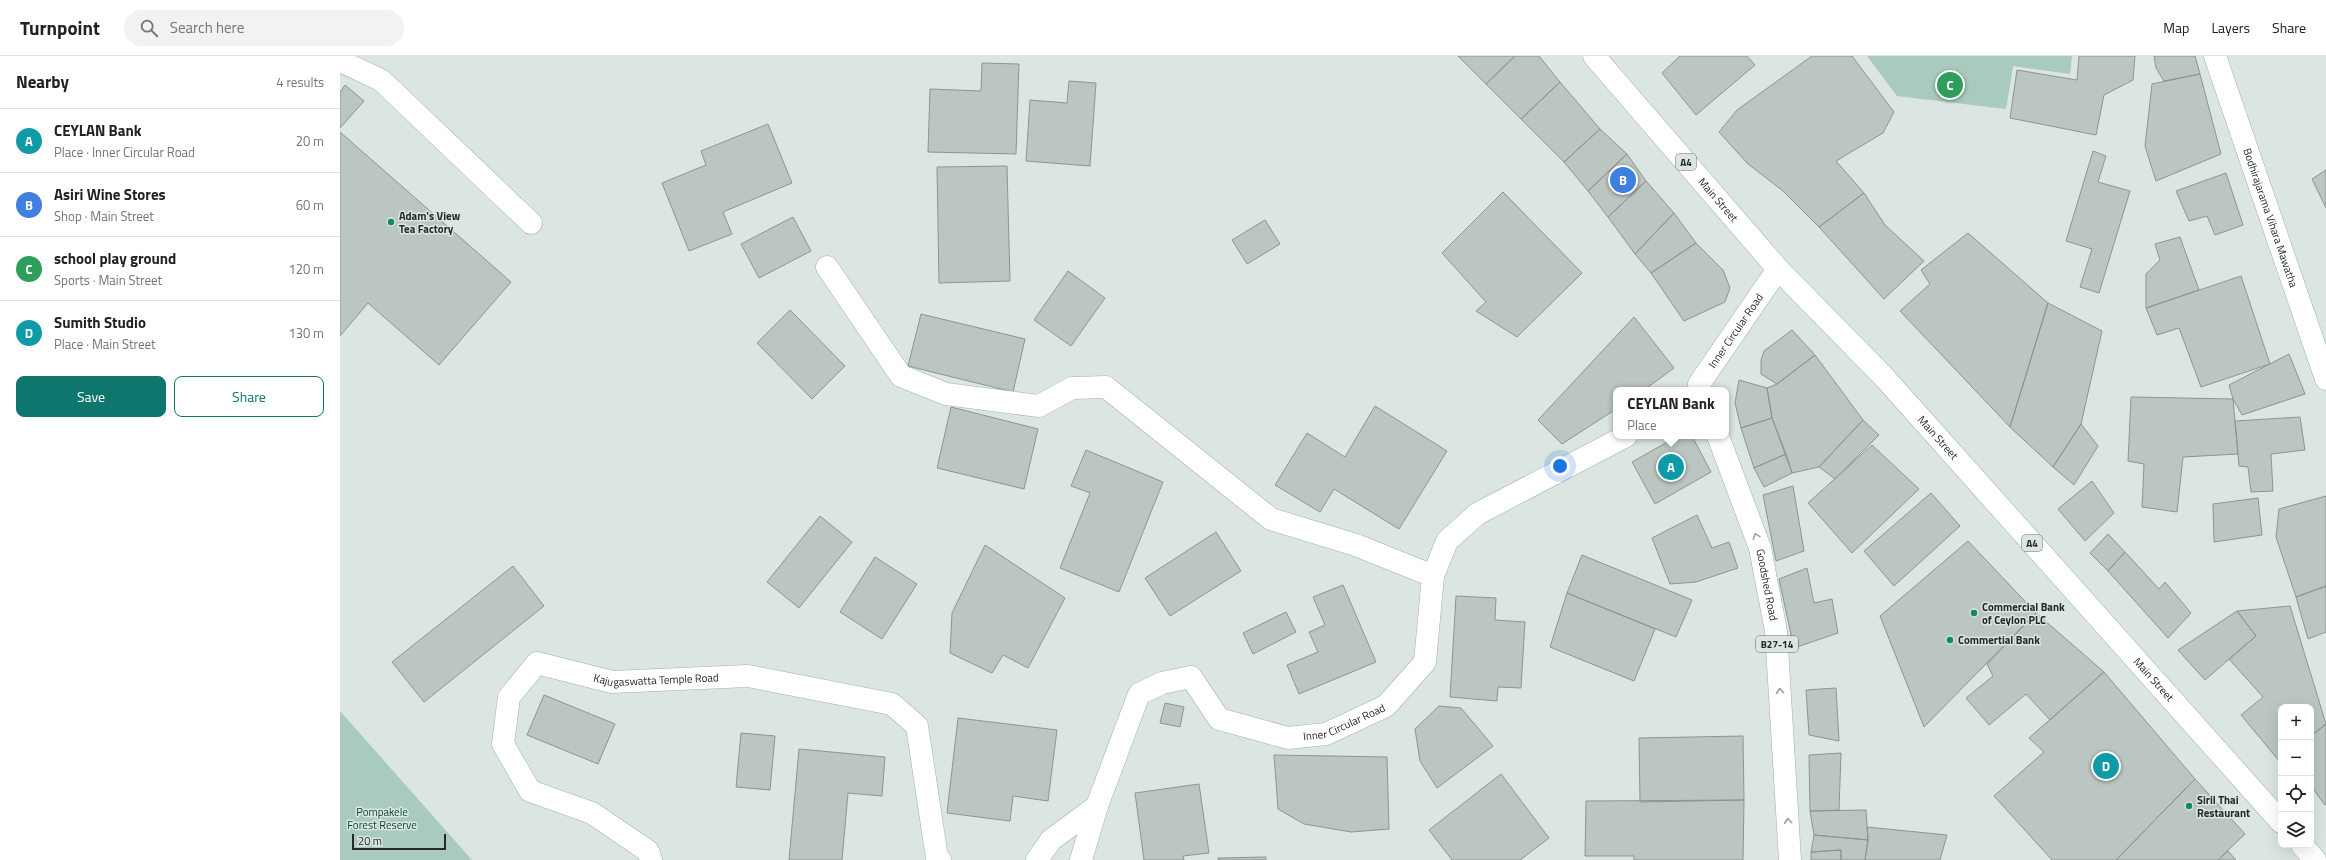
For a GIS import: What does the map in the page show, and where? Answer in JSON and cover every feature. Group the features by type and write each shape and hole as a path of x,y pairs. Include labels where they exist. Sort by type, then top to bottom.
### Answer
{"main road":[{"name":"Main Street","path":"1594,56 1778,269 1884,376 2278,819"},
{"name":"Bodhirajarama Vihara Mawatha","path":"2216,56 2326,379"},
{"path":"340,61 381,80 531,223"},
{"path":"827,267 901,376 946,394 1039,406 1072,388 1106,387 1272,520 1356,545 1433,576"},
{"name":"Inner Circular Road","path":"1698,387 1778,269"},
{"name":"Inner Circular Road","path":"1081,860 1097,806 1139,694 1162,682 1191,677 1219,718 1288,738 1326,734 1386,706 1425,662 1433,576 1448,541 1477,514 1620,439"},
{"name":"Goodshed Road","path":"1719,439 1760,548 1776,631 1790,860"},
{"name":"Kajugaswatta Temple Road","path":"651,860 648,851 592,813 530,790 507,751 504,744 509,697 537,664 612,682 748,676 892,704 917,726 937,858 940,860"},
{"path":"1037,860 1051,840 1097,806"},
{"path":"2305,848 2315,860"}],"green space":[{"path":"1867,56 2072,56 2070,74 2013,66 2006,109 1897,96"},
{"name":"Pompakele Forest Reserve","path":"340,711 472,860 340,860"}],"building":[{"path":"1458,56 1515,56 1486,84"},
{"path":"1515,56 1539,56 1560,82 1521,119 1486,84"},
{"path":"1680,56 1747,56 1755,65 1696,115 1662,73"},
{"path":"1812,56 1852,56 1894,112 1883,133 1836,161 1864,193 1819,227 1783,191 1748,164 1719,132 1737,110"},
{"path":"2079,56 2135,56 2133,80 2104,95 2096,135 2010,118 2017,70 2077,80"},
{"path":"2154,56 2195,56 2200,74 2164,81 2156,68"},
{"path":"982,63 1019,64 1016,154 928,152 930,89 981,91"},
{"path":"2200,74 2221,154 2156,181 2145,146 2152,84"},
{"path":"1069,81 1096,83 1090,166 1026,161 1030,100 1067,103"},
{"path":"1560,82 1600,129 1564,162 1521,119"},
{"path":"345,85 364,101 340,128 340,92"},
{"path":"768,124 792,183 723,212 732,234 689,251 662,183 706,165 701,151"},
{"path":"1600,129 1627,154 1588,191 1564,162"},
{"name":"Adam's View Tea Factory","path":"340,132 511,282 439,365 368,303 340,336"},
{"path":"2093,151 2106,156 2098,182 2130,191 2099,293 2080,287 2092,249 2066,241"},
{"path":"1627,154 1646,181 1608,217 1588,191"},
{"path":"1007,166 1010,281 939,283 937,167"},
{"path":"2326,170 2326,208 2312,179"},
{"path":"2226,173 2243,225 2215,235 2207,216 2189,221 2176,191"},
{"path":"1646,181 1674,213 1635,254 1608,217"},
{"path":"1503,192 1582,273 1517,337 1476,311 1486,302 1442,253"},
{"path":"1864,193 1885,225 1924,261 1884,299 1819,227"},
{"path":"1674,213 1696,243 1651,273 1635,254"},
{"path":"793,217 811,251 759,278 741,244"},
{"path":"1265,220 1280,244 1247,264 1232,240"},
{"path":"1968,233 2048,303 2010,427 1900,311 1930,284 1921,270"},
{"path":"2180,237 2199,290 2146,308 2146,274 2160,260 2155,244"},
{"path":"1696,243 1723,270 1730,288 1725,302 1684,321 1651,273"},
{"path":"1068,271 1105,298 1071,346 1034,320"},
{"path":"2241,276 2270,364 2201,387 2179,328 2157,335 2146,308"},
{"path":"2048,303 2102,331 2081,424 2053,467 2010,427"},
{"path":"790,310 845,366 812,399 757,343"},
{"path":"921,314 1025,339 1013,392 908,366"},
{"path":"1634,317 1674,368 1648,387 1613,387 1613,411 1562,444 1538,420"},
{"path":"1792,330 1815,355 1777,384 1761,374 1761,360 1764,351"},
{"path":"2289,354 2305,394 2242,415 2233,399 2229,385"},
{"path":"1815,355 1863,420 1819,467 1792,473 1772,418 1767,388 1777,384"},
{"path":"1739,380 1767,388 1772,418 1741,428 1735,403"},
{"path":"2131,397 2233,399 2238,454 2183,457 2177,512 2142,507 2144,464 2128,461"},
{"path":"1375,406 1447,451 1399,529 1334,489 1320,512 1275,485 1307,433 1345,457"},
{"path":"951,407 1038,429 1024,489 937,468"},
{"path":"2300,417 2305,450 2271,454 2273,491 2251,492 2248,467 2239,466 2235,421"},
{"path":"1772,418 1786,454 1754,468 1741,428"},
{"path":"1863,420 1879,435 1835,479 1819,467"},
{"path":"2081,424 2098,446 2074,485 2053,467"},
{"path":"1673,439 1694,439 1711,472 1655,504 1632,462"},
{"path":"1872,445 1919,489 1852,553 1808,503"},
{"path":"1086,450 1163,482 1119,592 1060,568 1090,493 1071,486"},
{"path":"1786,454 1792,473 1764,487 1754,468"},
{"path":"2092,481 2114,513 2085,541 2058,509"},
{"path":"1793,486 1804,551 1776,561 1763,495"},
{"path":"1931,493 1960,526 1894,586 1864,551"},
{"path":"2326,496 2326,586 2296,597 2276,537 2279,509"},
{"path":"2258,498 2262,535 2214,542 2213,504"},
{"path":"1697,515 1712,548 1729,542 1738,568 1696,582 1670,584 1652,538"},
{"path":"820,516 852,542 799,608 767,582"},
{"path":"1216,532 1241,571 1170,616 1145,578"},
{"path":"2108,534 2125,552 2108,571 2090,553"},
{"name":"Commertial Bank","path":"1968,541 2036,613 1924,727 1880,616"},
{"path":"985,545 1065,598 1028,668 1003,655 992,673 950,653 952,613"},
{"path":"2125,552 2159,589 2165,582 2191,613 2168,638 2108,571"},
{"path":"1582,555 1692,600 1676,637 1567,593"},
{"path":"875,557 917,584 882,639 840,612"},
{"path":"513,566 544,606 424,702 392,662"},
{"path":"1807,568 1814,603 1832,599 1838,633 1794,648 1779,579"},
{"path":"1343,585 1376,662 1299,694 1287,665 1318,652 1309,632 1325,625 1313,597"},
{"path":"2326,586 2326,632 2308,639 2296,597"},
{"path":"1567,593 1655,629 1634,681 1550,647"},
{"path":"1456,596 1496,598 1495,620 1525,622 1521,688 1498,687 1497,701 1450,697"},
{"path":"2290,606 2326,724 2314,734 2314,704 2278,704 2278,760 2241,715 2263,697 2229,659 2256,636 2237,611"},
{"path":"2237,611 2256,636 2205,680 2178,650"},
{"path":"1286,612 1296,632 1253,654 1243,633"},
{"path":"2036,613 2104,672 2050,720 2026,694 1989,725 1966,698 1993,676 1987,664"},
{"path":"2104,672 2195,779 2116,860 2052,860 1994,796 2044,752 2029,738"},
{"path":"1836,688 1839,741 1809,735 1806,690"},
{"path":"544,695 615,724 598,764 527,735"},
{"path":"1165,703 1184,707 1180,727 1160,723"},
{"path":"1439,706 1461,708 1493,746 1437,788 1420,761 1415,729"},
{"path":"958,718 1057,730 1048,801 1013,796 1010,821 947,813"},
{"path":"2326,724 2325,805 2314,790 2314,734"},
{"path":"741,733 775,736 770,790 736,787"},
{"path":"1743,736 1744,800 1640,802 1639,738"},
{"path":"799,749 885,757 882,796 848,793 842,860 789,860"},
{"path":"1841,753 1839,810 1810,811 1809,755"},
{"path":"1274,755 1387,757 1389,829 1351,832 1304,824 1278,809"},
{"path":"1501,774 1549,838 1520,860 1452,860 1429,830"},
{"path":"2195,779 2245,834 2218,860 2116,860"},
{"path":"1199,784 1209,853 1183,856 1184,860 1144,860 1135,793"},
{"path":"1744,800 1743,860 1634,860 1634,856 1585,856 1586,801"},
{"path":"1866,810 1868,840 1814,835 1810,811"},
{"path":"1867,827 1947,835 1940,860 1865,860 1868,840"},
{"path":"1814,835 1868,840 1865,860 1841,860 1841,850 1811,852"},
{"path":"1841,850 1841,860 1811,860 1811,852"},
{"path":"2228,851 2236,860 2218,860"},
{"path":"1266,857 1266,860 1218,860 1218,858"}],"place":[{"name":"school play ground","path":"1950,85"},
{"name":"Asiri Wine Stores","path":"1623,180"},
{"name":"Adam's View Tea Factory","path":"391,222"},
{"name":"CEYLAN Bank","path":"1671,467"},
{"name":"Commercial Bank of Ceylon PLC","path":"1974,613"},
{"name":"Commertial Bank","path":"1950,640"},
{"name":"Sumith Studio","path":"2106,766"},
{"name":"Siril Thai Restaurant","path":"2189,806"}]}
